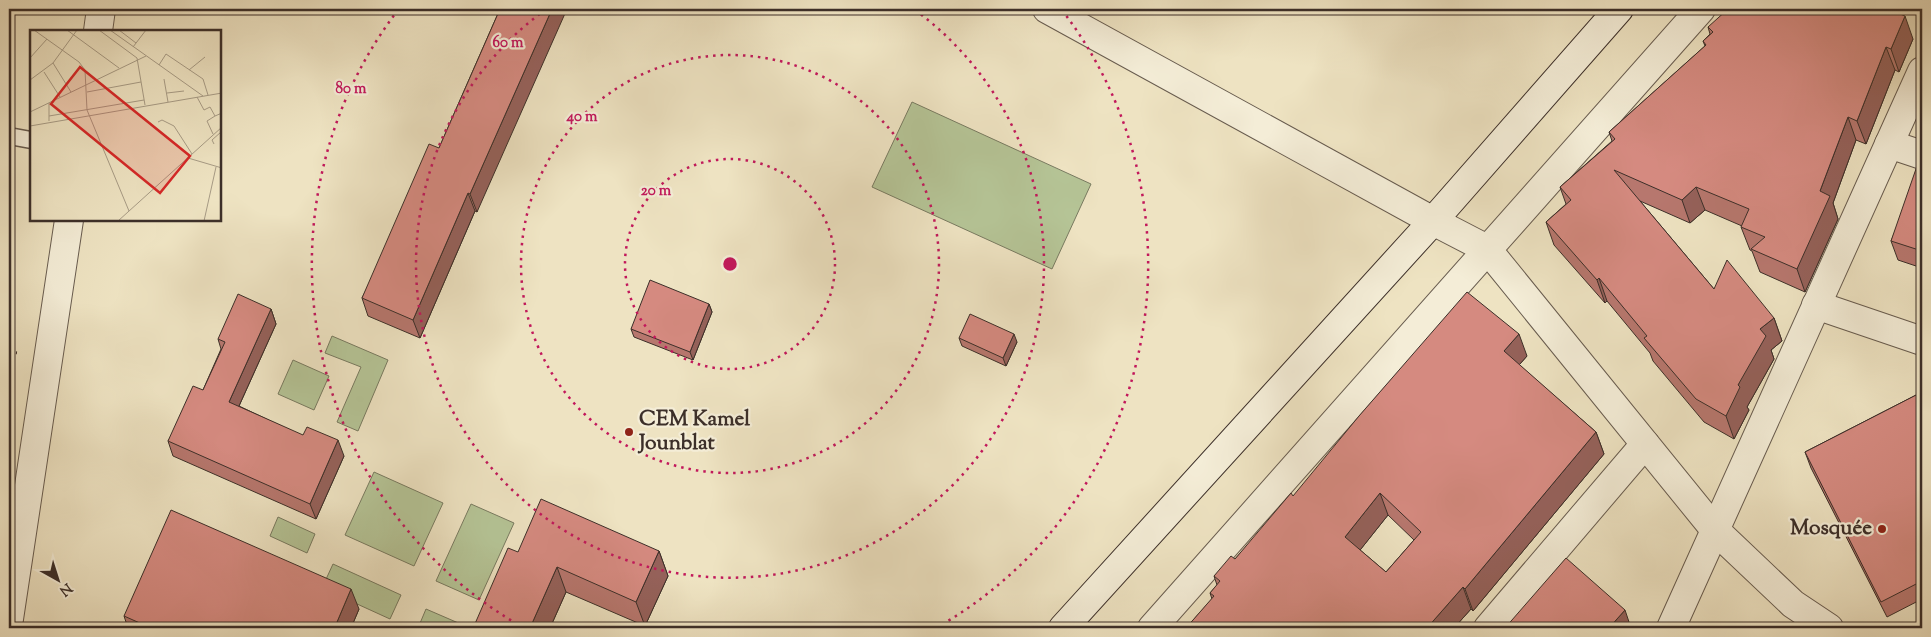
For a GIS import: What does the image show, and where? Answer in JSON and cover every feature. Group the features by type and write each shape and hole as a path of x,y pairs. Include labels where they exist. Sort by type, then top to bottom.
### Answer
{"street":[{"path":"98,30 101,9"},
{"path":"1047,9 1488,249 1715,530 1793,604 1829,628"},
{"path":"1063,628 1434,221 1619,9"},
{"path":"1152,628 1701,9"},
{"path":"1671,628 1922,72"},
{"path":"1889,144 1922,155"},
{"path":"9,611 69,221"},
{"path":"1816,305 1922,341"},
{"path":"1488,628 1645,444"}],"lane":[{"path":"9,136 30,140"}],"green space":[{"path":"912,102 1091,184 1052,269 872,187"},
{"path":"332,336 388,360 358,431 337,422 361,367 325,353"},
{"path":"293,360 329,376 314,410 278,394"},
{"path":"374,472 443,503 414,566 345,535"},
{"path":"471,504 514,523 479,600 436,581"},
{"path":"278,517 315,534 307,553 270,536"},
{"path":"333,564 401,595 390,619 322,588"},
{"path":"426,609 463,625 461,628 418,628"}],"building":[{"path":"500,9 552,9 470,194 468,193 413,320 362,298 429,144 439,148"},
{"path":"1728,9 1888,9 1905,16 1891,49 1886,47 1857,121 1848,117 1820,191 1830,196 1797,269 1751,249 1765,237 1741,227 1749,209 1696,187 1682,200 1614,170 1714,289 1727,260 1774,318 1760,329 1766,336 1738,385 1740,387 1726,416 1696,399 1644,338 1647,336 1599,278 1597,280 1546,222 1571,200 1560,187 1615,139 1609,132 1706,45 1703,41 1713,32 1708,27"},
{"path":"1917,166 1922,167 1922,251 1891,241"},
{"path":"650,280 709,304 690,352 631,329"},
{"path":"1467,292 1519,334 1504,351 1596,432 1465,589 1463,587 1427,628 1186,628 1214,596 1210,593 1220,581 1214,576 1231,556 1235,559 1291,493 1293,496 1359,416","holes":["1380,493 1421,532 1386,572 1345,537"]},
{"path":"238,294 271,309 229,402 303,435 307,427 338,440 310,504 168,441 193,386 203,390 225,342 218,339"},
{"path":"970,314 1014,334 1003,358 959,338"},
{"name":"Mosquée","path":"1922,392 1922,581 1881,602 1805,452"},
{"path":"541,499 659,551 636,602 557,567 530,628 478,628 474,626 508,548 518,552"},
{"path":"171,510 351,589 337,622 348,627 151,628 124,616"},
{"path":"1566,558 1625,610 1609,628 1505,628"}],"place":[{"name":"CEM Kamel Jounblat","path":"629,432"},
{"name":"Mosquée","path":"1882,529"}]}
